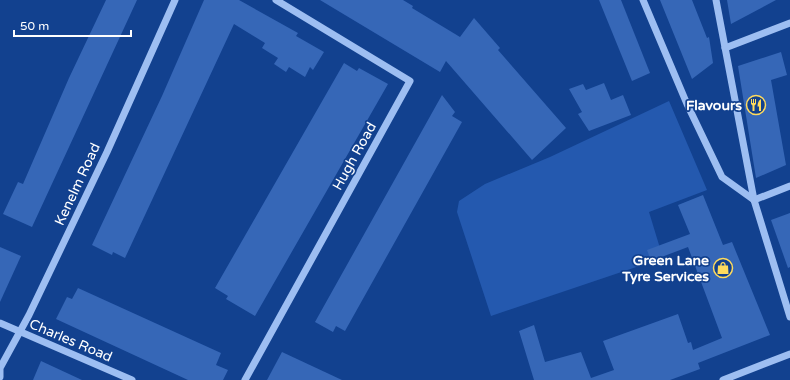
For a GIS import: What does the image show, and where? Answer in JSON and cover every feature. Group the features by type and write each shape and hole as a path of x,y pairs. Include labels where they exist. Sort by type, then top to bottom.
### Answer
{"street":[{"name":"Kenelm Road","path":"0,377 0,368 20,332 107,152 175,0"},
{"name":"Hugh Road","path":"245,380 410,81 276,0"},
{"path":"643,0 687,104 722,177 754,200"},
{"path":"716,0 754,200 790,318"},
{"path":"725,48 790,23"},
{"path":"754,200 790,186"},
{"name":"Charles Road","path":"0,323 132,380"},
{"path":"723,380 790,354"}],"shaded area":[{"path":"669,101 707,190 649,212 663,258 491,316 457,212 459,201 485,184 550,157"}],"building":[{"path":"106,0 137,0 32,227 3,214 18,182 23,184 69,78"},
{"path":"204,0 239,0 298,33 296,36 324,52 313,70 310,67 305,77 289,67 286,72 274,64 278,58 262,48 265,43 234,24 125,258 113,252 112,255 92,245 162,96"},
{"path":"320,0 403,0 413,6 412,8 460,37 474,18 500,48 498,50 566,128 532,160 446,61 440,72"},
{"path":"599,0 621,0 650,73 632,81"},
{"path":"660,0 692,0 707,38 709,37 713,63 692,79"},
{"path":"727,0 776,0 731,24"},
{"path":"781,52 787,75 771,80 786,165 756,178 738,66"},
{"path":"344,63 357,71 359,68 388,84 255,316 226,299 228,296 215,288"},
{"path":"604,83 611,100 623,95 631,115 589,131 578,114 582,112 569,89 583,84 586,90"},
{"path":"442,95 455,112 452,116 462,122 345,331 336,326 333,332 315,322"},
{"path":"703,195 723,245 732,242 770,335 698,363 700,369 670,380 534,380 519,331 534,325 545,362 581,352 591,378 614,370 603,341 678,314 688,343 691,342 693,350 722,338 688,247 651,261 647,250 690,234 678,205"},
{"path":"790,213 790,267 788,268 771,220"},
{"path":"0,247 21,256 0,302"},
{"path":"78,288 221,353 216,365 228,370 223,380 188,380 56,319 67,297 72,299"},
{"path":"282,352 342,380 267,380"},
{"path":"41,361 82,380 33,380"}],"place":[{"name":"Flavours","path":"756,105"},
{"name":"Green Lane Tyre Services","path":"723,268"}]}
